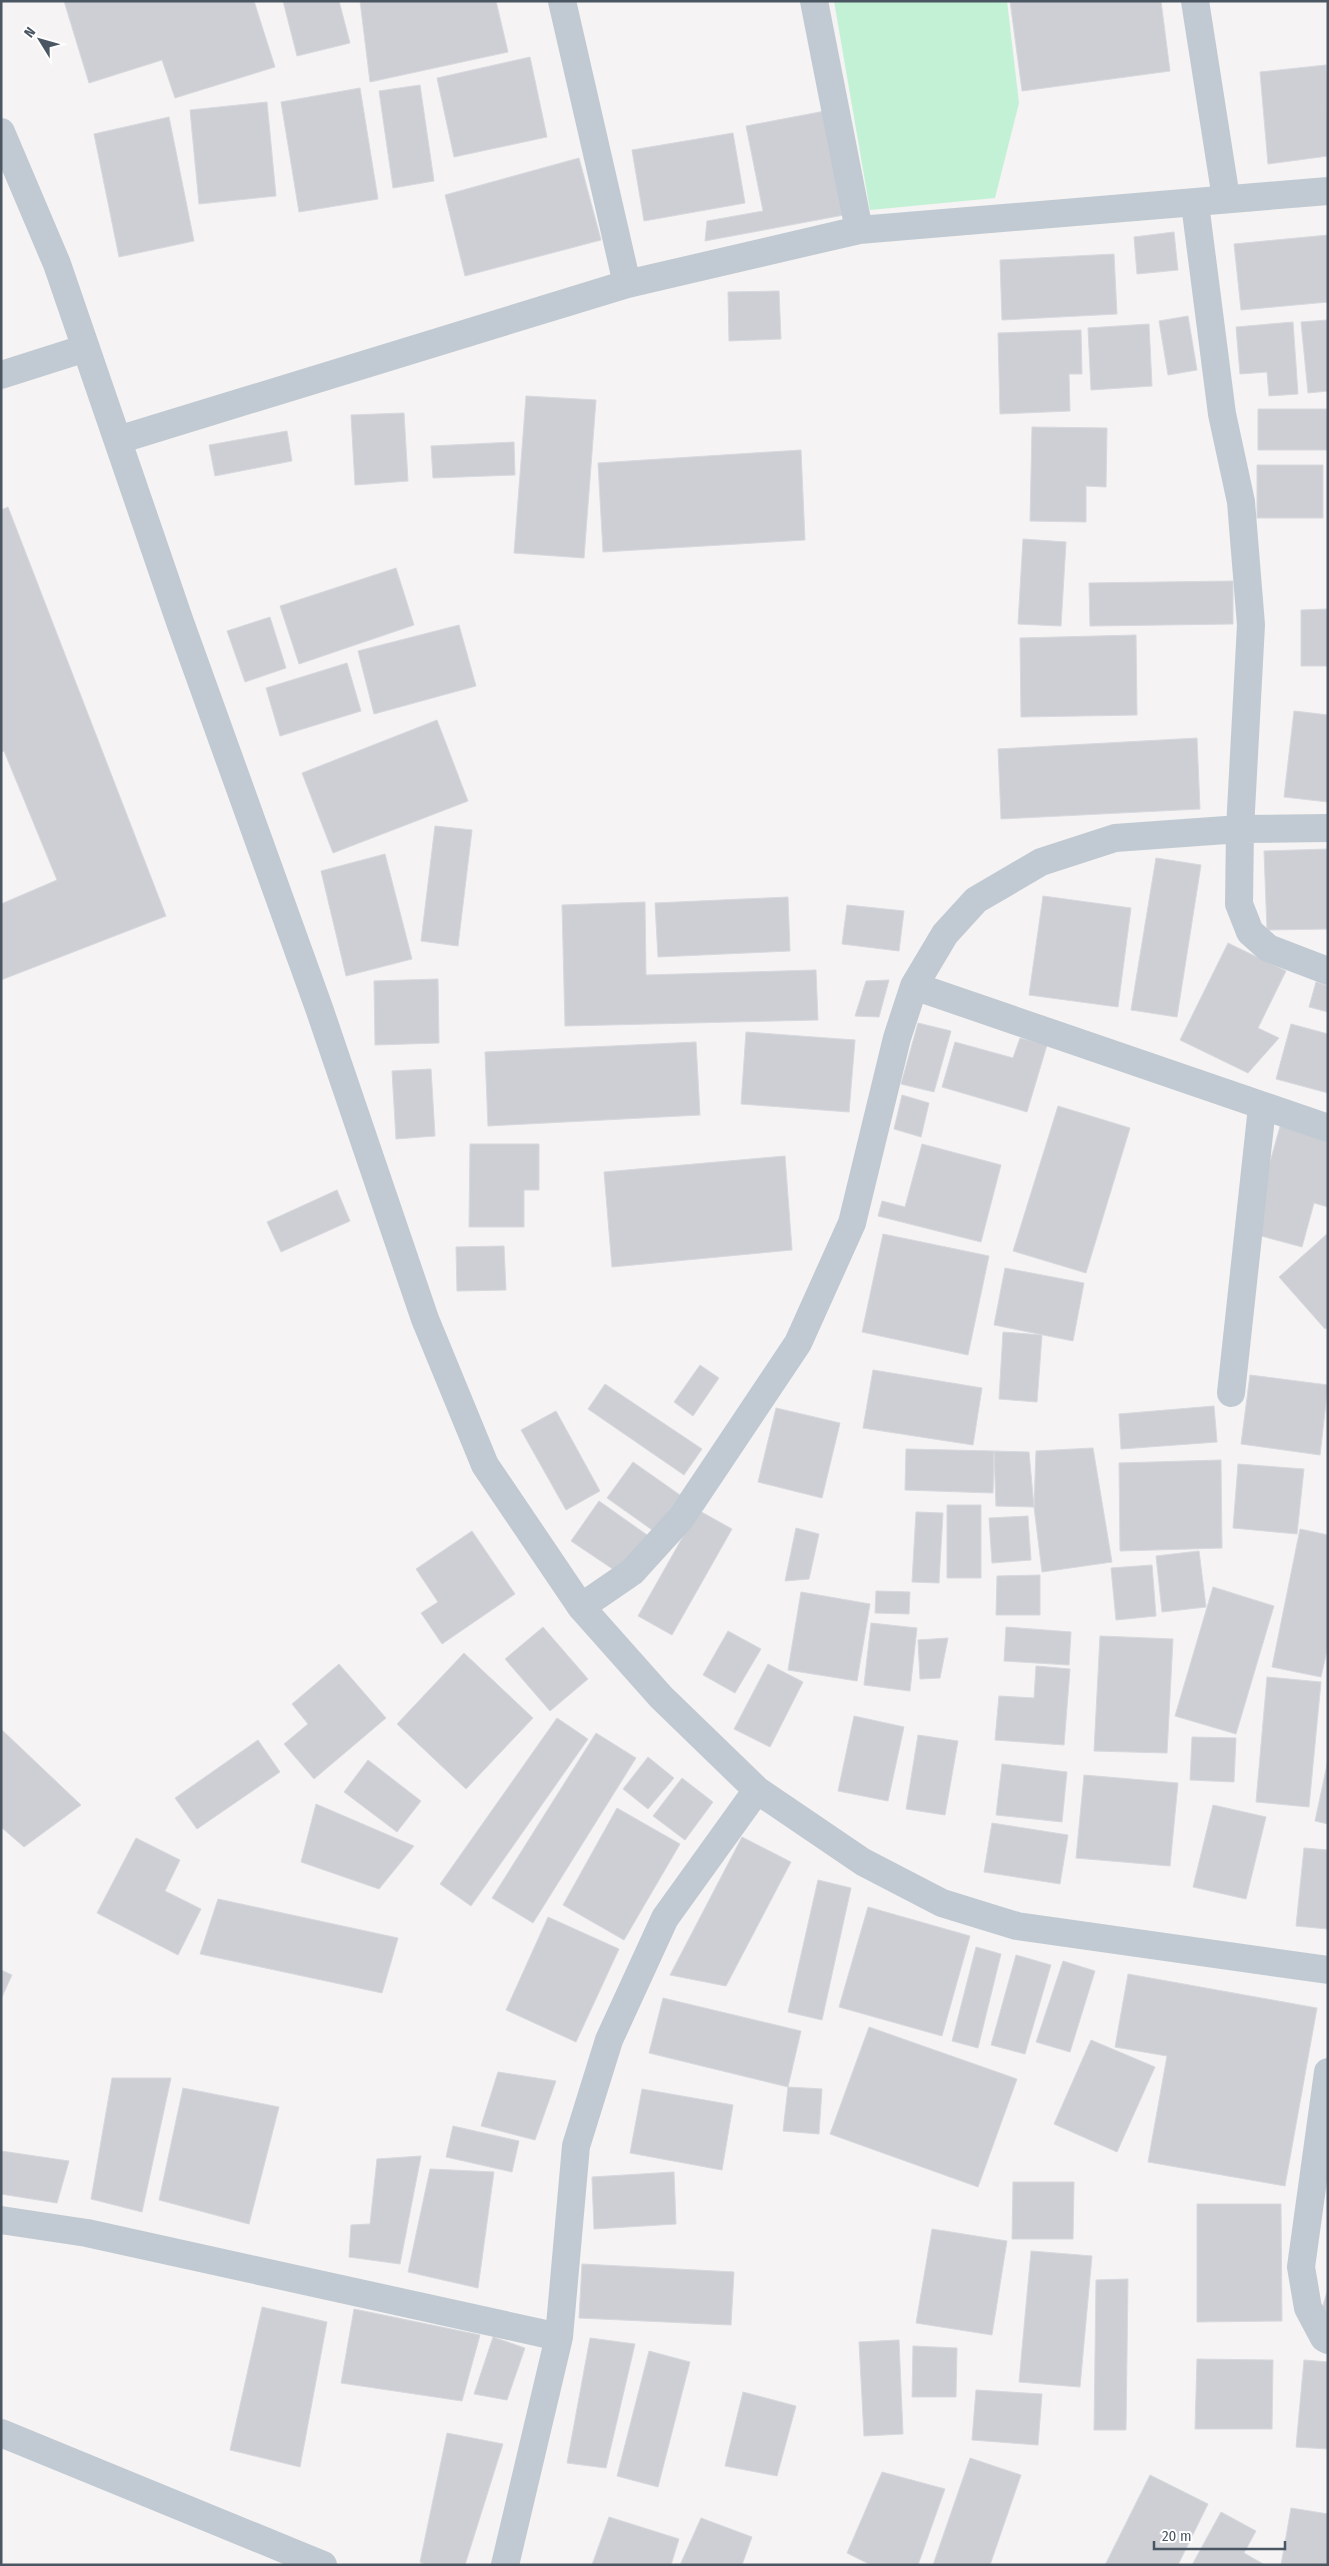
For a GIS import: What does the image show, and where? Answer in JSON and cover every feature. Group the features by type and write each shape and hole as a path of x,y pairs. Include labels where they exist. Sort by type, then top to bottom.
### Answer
{"street":[{"path":"562,1 627,284"},
{"path":"814,1 859,230"},
{"path":"1195,1 1226,198"},
{"path":"1,132 57,264 319,1008 425,1319 485,1465 581,1607 661,1697 757,1790 863,1862 942,1903 1017,1926 1328,1970"},
{"path":"118,440 627,284 859,230 1195,204 1226,198 1328,191"},
{"path":"1195,204 1222,414 1241,502 1250,625 1240,829 1239,904 1250,932 1268,948 1328,972"},
{"path":"1,375 86,348"},
{"path":"581,1607 632,1572 681,1518 798,1343 852,1223 898,1038 914,986 946,934 976,900 1041,862 1116,838 1240,829 1328,828"},
{"path":"914,986 1262,1107 1328,1128"},
{"path":"1230,1393 1262,1107"},
{"path":"505,2565 559,2337 576,2146 609,2040 666,1918 757,1790"},
{"path":"1328,2072 1301,2267 1308,2308 1324,2338 1328,2340"},
{"path":"1,2220 87,2233 559,2337"},
{"path":"1,2432 323,2565"}],"green space":[{"path":"834,1 1007,1 1019,103 995,198 870,210"}],"building":[{"path":"64,1 254,1 275,67 175,98 162,60 89,83"},
{"path":"283,1 339,1 350,43 297,56"},
{"path":"360,1 496,1 508,52 370,82"},
{"path":"1010,1 1161,1 1170,71 1022,91"},
{"path":"530,57 547,137 454,157 437,78"},
{"path":"1326,65 1328,156 1268,164 1260,72"},
{"path":"420,85 434,181 393,188 379,91"},
{"path":"360,88 378,199 299,212 281,102"},
{"path":"267,102 276,196 199,204 190,110"},
{"path":"825,111 844,215 705,241 707,221 763,211 746,126"},
{"path":"169,117 194,241 119,257 94,134"},
{"path":"733,133 745,203 644,221 632,150"},
{"path":"579,158 601,240 465,276 445,195"},
{"path":"1174,232 1178,270 1137,274 1134,237"},
{"path":"1328,235 1328,302 1241,310 1234,244"},
{"path":"1114,254 1117,314 1002,320 1000,260"},
{"path":"779,291 781,339 729,341 728,292"},
{"path":"1188,316 1197,370 1168,375 1159,321"},
{"path":"1328,320 1328,391 1308,393 1301,322"},
{"path":"1293,322 1298,394 1269,396 1267,372 1240,374 1236,327"},
{"path":"1149,324 1152,386 1091,390 1088,328"},
{"path":"1081,330 1082,374 1069,374 1070,411 1000,414 998,333"},
{"path":"526,396 596,400 584,558 514,553"},
{"path":"1258,409 1328,409 1328,450 1258,450"},
{"path":"404,413 408,481 355,485 351,415"},
{"path":"1032,427 1107,428 1106,487 1086,486 1086,522 1030,521"},
{"path":"287,431 292,461 215,476 209,445"},
{"path":"514,442 515,475 433,478 431,446"},
{"path":"801,450 805,540 603,552 598,463"},
{"path":"1257,465 1323,465 1323,518 1257,518"},
{"path":"8,507 166,916 1,980 1,904 57,880 4,751 1,752 1,510"},
{"path":"1023,539 1066,542 1061,626 1018,624"},
{"path":"396,568 414,625 299,664 280,606"},
{"path":"1233,581 1233,624 1090,626 1089,583"},
{"path":"1328,609 1328,666 1301,666 1301,610"},
{"path":"270,617 286,668 245,682 227,631"},
{"path":"459,625 476,686 374,714 358,651"},
{"path":"1136,635 1137,715 1021,717 1020,638"},
{"path":"347,663 361,711 280,736 266,688"},
{"path":"1294,711 1328,715 1328,802 1284,797"},
{"path":"437,720 468,801 333,853 302,773"},
{"path":"1197,738 1200,809 1001,819 998,749"},
{"path":"435,826 472,830 458,946 421,941"},
{"path":"1328,849 1328,929 1267,930 1264,851"},
{"path":"385,854 412,959 346,976 321,871"},
{"path":"1156,858 1201,865 1177,1017 1131,1010"},
{"path":"1043,896 1131,908 1118,1007 1029,995"},
{"path":"788,897 790,951 658,957 655,903"},
{"path":"645,902 646,975 816,970 818,1020 565,1026 562,905"},
{"path":"847,905 904,911 899,951 842,944"},
{"path":"1228,943 1286,971 1258,1028 1279,1038 1248,1073 1180,1040"},
{"path":"438,979 439,1043 375,1045 374,981"},
{"path":"889,980 879,1017 855,1016 866,981"},
{"path":"1316,982 1328,986 1328,1012 1309,1007"},
{"path":"918,1023 951,1031 934,1092 901,1084"},
{"path":"1291,1024 1328,1034 1328,1093 1276,1079"},
{"path":"746,1032 855,1040 849,1112 741,1104"},
{"path":"1020,1038 1047,1045 1027,1112 942,1087 955,1042 1013,1058"},
{"path":"696,1042 700,1115 488,1126 485,1052"},
{"path":"431,1069 435,1136 396,1139 392,1071"},
{"path":"902,1095 929,1103 921,1137 894,1129"},
{"path":"1058,1106 1130,1128 1086,1273 1013,1251"},
{"path":"1281,1123 1328,1135 1328,1207 1314,1203 1302,1247 1250,1233"},
{"path":"470,1144 539,1144 539,1190 524,1190 524,1227 469,1227"},
{"path":"922,1144 1001,1165 981,1242 878,1216 882,1201 905,1207"},
{"path":"785,1156 792,1250 612,1267 604,1172"},
{"path":"337,1190 350,1221 281,1252 267,1222"},
{"path":"1328,1233 1328,1327 1325,1329 1279,1277"},
{"path":"883,1234 989,1256 968,1355 862,1332"},
{"path":"504,1246 506,1290 457,1291 456,1247"},
{"path":"1005,1268 1084,1283 1073,1341 994,1325"},
{"path":"1003,1332 1042,1335 1037,1402 999,1399"},
{"path":"700,1365 719,1378 693,1416 674,1402"},
{"path":"873,1370 982,1388 973,1445 863,1428"},
{"path":"1250,1375 1328,1385 1320,1455 1241,1444"},
{"path":"605,1384 702,1449 684,1475 588,1409"},
{"path":"1214,1406 1217,1442 1121,1449 1119,1414"},
{"path":"776,1408 840,1423 822,1498 758,1482"},
{"path":"556,1411 600,1491 566,1510 521,1430"},
{"path":"1093,1448 1112,1562 1042,1572 1034,1507 1036,1451"},
{"path":"906,1449 994,1451 993,1493 905,1490"},
{"path":"994,1451 1029,1452 1034,1507 996,1506"},
{"path":"1221,1460 1222,1548 1120,1551 1119,1463"},
{"path":"633,1462 680,1495 655,1532 607,1498"},
{"path":"1238,1464 1304,1469 1297,1534 1233,1528"},
{"path":"599,1501 650,1537 623,1576 571,1541"},
{"path":"947,1505 981,1505 981,1578 947,1578"},
{"path":"698,1510 732,1529 672,1635 638,1616"},
{"path":"916,1512 943,1513 939,1583 912,1582"},
{"path":"1028,1516 1031,1560 992,1563 989,1518"},
{"path":"796,1528 819,1534 809,1579 785,1581"},
{"path":"1300,1529 1328,1535 1328,1646 1321,1677 1272,1667"},
{"path":"472,1531 515,1594 442,1644 421,1613 438,1602 416,1569"},
{"path":"1199,1551 1206,1607 1162,1612 1156,1556"},
{"path":"1152,1565 1156,1616 1116,1620 1111,1568"},
{"path":"1040,1575 1040,1615 996,1615 997,1576"},
{"path":"1213,1587 1274,1606 1236,1734 1175,1716"},
{"path":"876,1591 910,1592 909,1614 875,1613"},
{"path":"801,1592 870,1604 857,1681 788,1670"},
{"path":"871,1623 917,1628 910,1691 864,1685"},
{"path":"543,1627 588,1679 550,1711 505,1659"},
{"path":"1006,1627 1071,1632 1069,1665 1004,1661"},
{"path":"728,1631 761,1649 735,1693 703,1675"},
{"path":"1100,1636 1173,1639 1167,1753 1094,1751"},
{"path":"948,1638 940,1678 920,1679 918,1640"},
{"path":"464,1653 533,1718 466,1789 397,1724"},
{"path":"339,1664 386,1718 314,1779 284,1744 308,1724 292,1704"},
{"path":"768,1664 803,1682 770,1747 734,1729"},
{"path":"1036,1666 1070,1669 1064,1745 995,1740 999,1696 1034,1698"},
{"path":"1267,1677 1321,1682 1309,1807 1256,1802"},
{"path":"854,1716 904,1727 888,1801 838,1791"},
{"path":"557,1718 588,1739 471,1906 440,1884"},
{"path":"1,1729 81,1805 24,1847 1,1827"},
{"path":"596,1733 636,1758 533,1923 492,1898"},
{"path":"918,1735 958,1741 945,1815 906,1809"},
{"path":"1192,1737 1236,1738 1234,1782 1190,1780"},
{"path":"258,1740 280,1772 197,1829 175,1798"},
{"path":"648,1757 674,1778 648,1809 623,1789"},
{"path":"368,1760 421,1801 397,1832 344,1792"},
{"path":"1328,1760 1328,1824 1315,1821"},
{"path":"1002,1764 1067,1772 1062,1822 996,1815"},
{"path":"1084,1775 1178,1783 1170,1866 1076,1858"},
{"path":"682,1778 713,1802 685,1840 653,1816"},
{"path":"316,1804 414,1846 379,1889 301,1862"},
{"path":"1213,1805 1266,1817 1246,1899 1193,1887"},
{"path":"617,1808 680,1844 624,1940 563,1905"},
{"path":"992,1823 1068,1835 1060,1884 984,1872"},
{"path":"742,1837 791,1862 726,1986 670,1975"},
{"path":"136,1838 180,1860 165,1891 201,1909 178,1955 97,1913"},
{"path":"1304,1848 1328,1850 1328,1929 1296,1926"},
{"path":"818,1880 851,1888 822,2020 788,2012"},
{"path":"218,1899 398,1938 382,1993 200,1954"},
{"path":"868,1907 970,1936 942,2036 839,2007"},
{"path":"548,1917 619,1949 576,2042 506,2010"},
{"path":"976,1947 1001,1954 978,2048 952,2041"},
{"path":"1016,1955 1051,1965 1025,2054 991,2045"},
{"path":"1063,1961 1095,1971 1070,2052 1036,2042"},
{"path":"1,1970 12,1975 1,1999"},
{"path":"1128,1974 1317,2008 1285,2186 1148,2162 1167,2056 1115,2047"},
{"path":"663,1998 801,2031 788,2087 649,2053"},
{"path":"869,2027 1017,2079 978,2187 830,2134"},
{"path":"1091,2040 1155,2067 1117,2152 1054,2124"},
{"path":"498,2072 556,2081 535,2140 481,2126"},
{"path":"112,2078 171,2078 142,2212 91,2199"},
{"path":"788,2087 822,2089 819,2134 783,2131"},
{"path":"183,2088 279,2107 249,2224 159,2200"},
{"path":"642,2089 733,2105 722,2170 630,2153"},
{"path":"453,2126 519,2141 512,2172 446,2157"},
{"path":"1,2151 69,2161 57,2203 1,2194"},
{"path":"421,2156 400,2264 349,2257 351,2225 370,2224 377,2159"},
{"path":"430,2169 494,2172 478,2288 408,2272"},
{"path":"674,2172 676,2224 594,2229 592,2177"},
{"path":"1013,2182 1074,2182 1073,2239 1012,2239"},
{"path":"1197,2204 1281,2204 1282,2321 1197,2322"},
{"path":"932,2229 1007,2241 992,2335 916,2323"},
{"path":"1031,2251 1092,2256 1080,2387 1019,2382"},
{"path":"582,2264 734,2272 731,2325 579,2318"},
{"path":"1128,2279 1126,2430 1094,2430 1096,2280"},
{"path":"1328,2289 1328,2321 1319,2318"},
{"path":"262,2307 327,2322 300,2467 230,2450"},
{"path":"354,2309 480,2335 462,2401 341,2383"},
{"path":"493,2337 525,2348 507,2400 474,2394"},
{"path":"590,2338 635,2344 606,2468 567,2463"},
{"path":"899,2340 903,2434 864,2436 859,2342"},
{"path":"913,2346 957,2348 956,2397 912,2397"},
{"path":"649,2351 690,2362 658,2487 617,2476"},
{"path":"1197,2359 1273,2360 1272,2429 1195,2429"},
{"path":"1304,2360 1328,2362 1328,2449 1296,2447"},
{"path":"976,2390 1042,2394 1038,2445 972,2440"},
{"path":"743,2392 796,2406 777,2476 725,2466"},
{"path":"447,2433 503,2444 465,2565 426,2565 420,2562"},
{"path":"970,2458 1021,2475 990,2565 933,2565"},
{"path":"882,2472 945,2489 918,2565 871,2565 847,2553"},
{"path":"1150,2475 1208,2504 1178,2565 1105,2565"},
{"path":"1291,2508 1328,2514 1328,2565 1281,2565"},
{"path":"1221,2512 1256,2531 1244,2553 1265,2565 1192,2565"},
{"path":"609,2517 679,2539 671,2565 592,2565"},
{"path":"701,2518 752,2537 742,2565 680,2565"}]}
